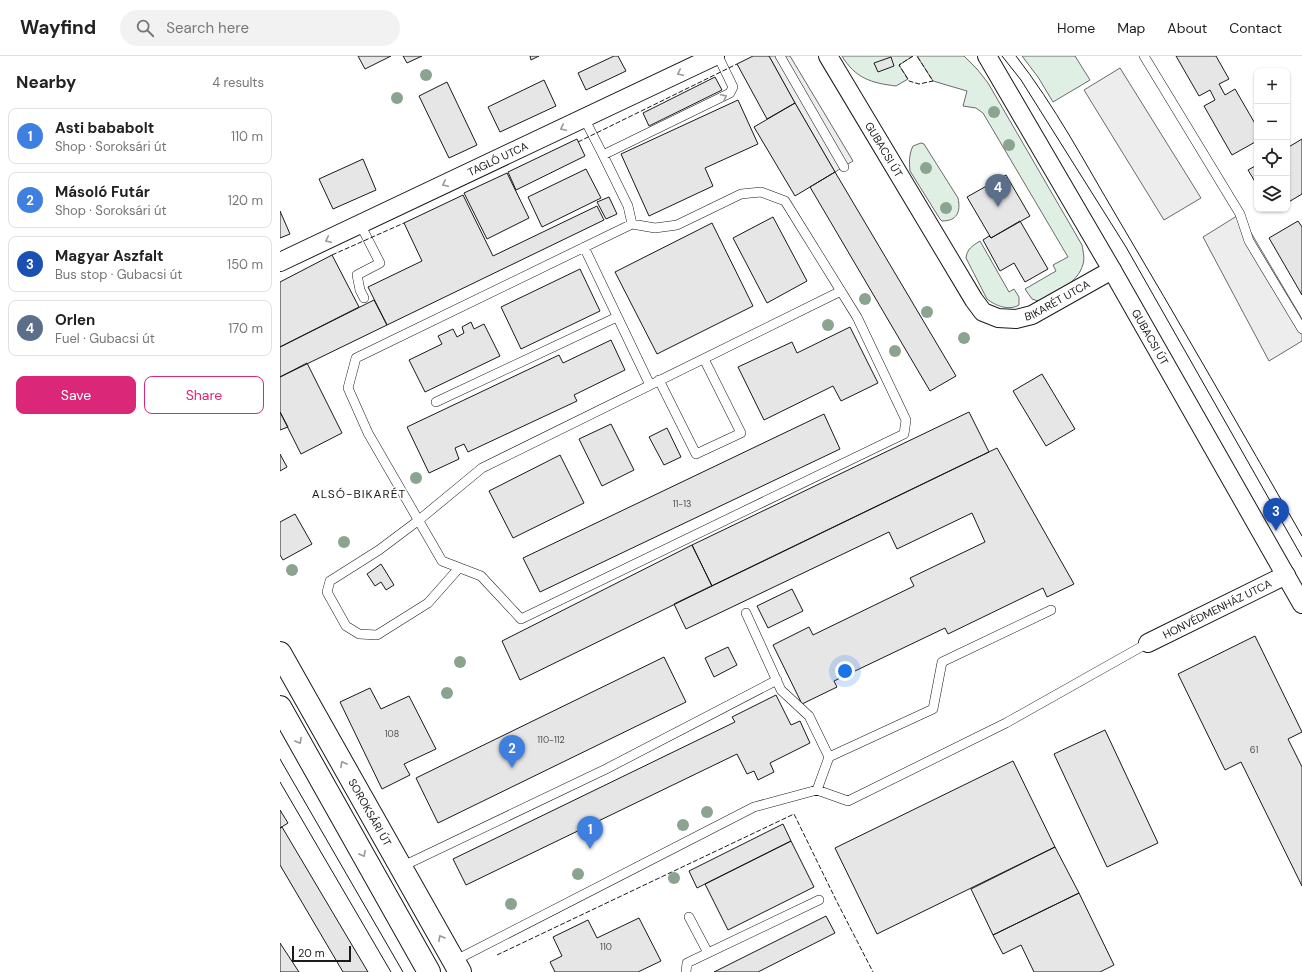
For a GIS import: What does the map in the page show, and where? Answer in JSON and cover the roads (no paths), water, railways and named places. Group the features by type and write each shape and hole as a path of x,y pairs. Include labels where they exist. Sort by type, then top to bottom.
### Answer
{"main road":[{"name":"SOROKSÁRI ÚT","path":"280,652 457,967"},
{"path":"280,707 429,972"}],"street":[{"name":"TAGLÓ UTCA","path":"280,262 717,56"},
{"name":"GUBACSI ÚT","path":"828,56 974,300 983,312 998,318"},
{"name":"GUBACSI ÚT","path":"979,56 996,72"},
{"name":"GUBACSI ÚT","path":"987,56 1112,270 1302,604"},
{"name":"BIKARÉT UTCA","path":"998,318 1016,319 1032,315 1112,270"},
{"name":"HONVÉDMENHÁZ UTCA","path":"1148,643 1286,575"}],"lane":[{"path":"603,155 730,93 733,87 717,56"},
{"path":"780,56 844,167"},
{"path":"1144,56 1240,214 1249,241 1302,329"},
{"path":"584,118 628,206 632,224"},
{"path":"761,192 785,201 857,317 906,420 904,434 521,618 481,576 442,560 368,432 348,388 356,358 584,247 632,224 655,228 678,225 741,194 761,192"},
{"path":"360,224 380,264 357,274 360,290 364,298"},
{"path":"584,247 650,385"},
{"path":"459,568 428,603 377,635 359,634 346,626 327,592 330,581 379,550 419,520 482,468 841,291"},
{"path":"436,402 617,317"},
{"path":"659,380 696,454 741,432 704,359"},
{"path":"817,790 829,757 933,709 942,662 1052,610"},
{"path":"746,613 781,690 809,716 829,757"},
{"path":"457,967 754,807 817,790 848,801 1006,723 1148,643"},
{"path":"401,867 606,769 777,680"},
{"path":"686,972 687,963 819,900"},
{"path":"689,917 708,953"}],"tram line":[{"path":"1002,56 1021,80 1126,247 1302,557"},
{"path":"1016,56 1044,95 1069,135 1302,536"},
{"path":"280,759 403,972"},
{"path":"280,782 391,972"}],"place":[{"name":"Orlen","path":"998,207"},
{"name":"Magyar Aszfalt","path":"1276,531"},
{"name":"Másoló Futár","path":"512,768"},
{"name":"Asti bababolt","path":"590,849"}],"district":[{"name":"ALSÓ-BIKARÉT","path":"359,494"}]}
